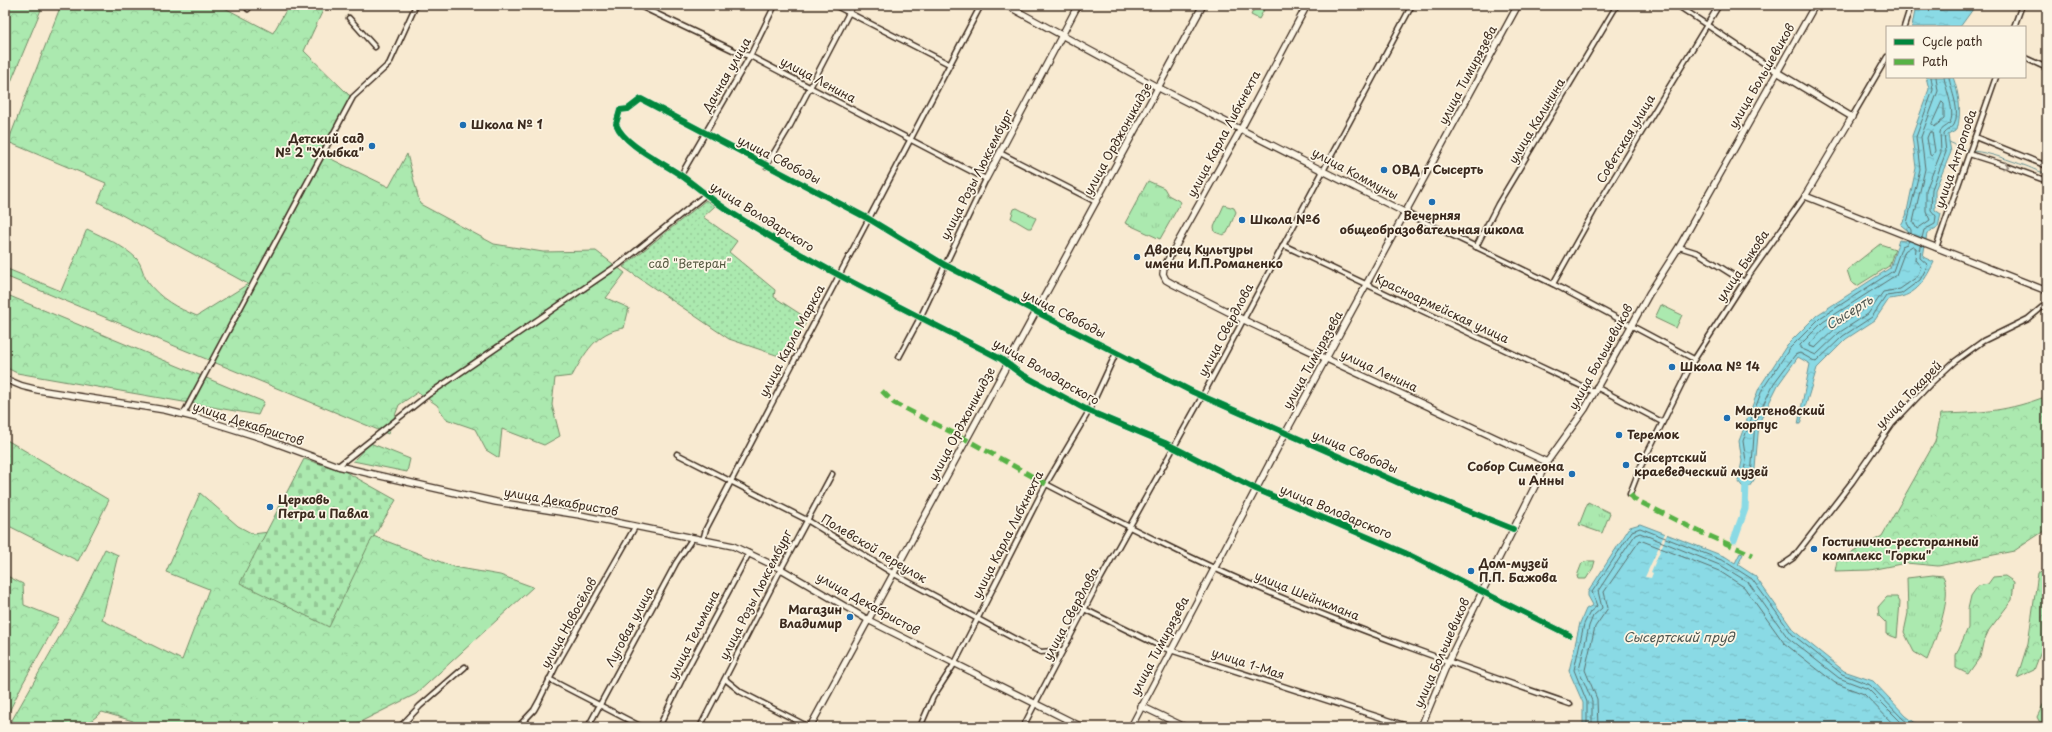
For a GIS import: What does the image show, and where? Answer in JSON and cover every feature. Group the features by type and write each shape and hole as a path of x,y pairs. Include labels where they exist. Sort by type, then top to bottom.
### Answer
{"street":[{"path":"183,415 353,97 389,64 416,5"},
{"name":"улица Ленина","path":"638,5 739,53 750,56 986,179"},
{"name":"Дачная улица","path":"681,175 750,56 775,5"},
{"path":"834,5 949,64"},
{"path":"766,166 810,88 853,5"},
{"name":"улица Карла Маркса","path":"703,540 706,529 981,5"},
{"name":"улица Коммуны","path":"1006,5 1160,88 1406,213 1553,284 1694,359"},
{"name":"улица Розы Люксембург","path":"899,357 921,316 986,179 1078,5"},
{"name":"улица Орджоникидзе","path":"810,727 870,621 1008,363 1160,88 1203,5"},
{"name":"улица Карла Либкнехта","path":"1163,274 1164,267 1241,129 1307,5"},
{"name":"улица Свердлова","path":"1023,727 1084,609 1203,395 1282,245 1324,170 1412,5"},
{"name":"улица Тимирязева","path":"1131,727 1285,434 1518,5"},
{"name":"улица Калинина","path":"1476,247 1498,204 1617,5"},
{"path":"1677,5 1777,72 1852,118"},
{"name":"Советская улица","path":"1553,284 1598,204 1719,5"},
{"name":"улица Большевиков","path":"1421,727 1448,662 1547,462 1576,423 1649,294 1679,247 1816,5"},
{"path":"1904,26 1911,5"},
{"path":"2014,26 2022,5"},
{"path":"348,18 375,47"},
{"path":"2026,58 2047,68"},
{"name":"улица Быкова","path":"1630,494 1633,484 1662,422 1694,359 1744,282 1805,196 1886,59"},
{"name":"улица Антропова","path":"1936,248 1996,78"},
{"name":"улица Свободы","path":"620,110 628,109 641,99 869,219 945,265 1193,392 1203,395 1285,434 1513,529"},
{"name":"улица Володарского","path":"620,110 616,124 624,138 681,175 705,195 734,215 839,276 921,316 1008,363 1021,374 1089,411 1174,448 1256,489 1405,553 1569,635"},
{"path":"1975,137 2047,166"},
{"path":"1000,152 1096,202"},
{"path":"1968,154 2047,180"},
{"path":"338,466 429,394 621,263 705,195"},
{"path":"1805,196 2047,291"},
{"name":"Красноармейская улица","path":"1282,245 1595,389 1662,422"},
{"path":"1679,247 1698,253 1744,282"},
{"name":"улица Ленина","path":"1163,274 1170,282 1243,320 1547,462"},
{"name":"улица Токарей","path":"1781,566 1793,558 1852,482 1892,424 1930,384 1954,362 1983,342 2028,319 2047,303"},
{"name":"улица Карла Либкнехта","path":"920,727 933,697 955,663 1046,484 1089,411 1116,353"},
{"name":"улица Декабристов","path":"5,379 22,386 38,390 183,415 262,438 338,466 496,502 580,515 733,546 781,569 870,621 1082,727"},
{"name":"Полевской переулок","path":"677,454 807,520 894,574 1041,652 1063,650"},
{"name":"улица Розы Люксембург","path":"700,727 781,569 832,474"},
{"name":"улица Шейнкмана","path":"1046,484 1129,528 1252,585 1448,662 1570,704"},
{"name":"улица Новосёлов","path":"518,727 534,710 549,679 635,527"},
{"name":"Луговая улица","path":"588,727 676,563 692,538"},
{"name":"улица Тельмана","path":"659,727 687,669 749,553"},
{"name":"улица 1-Мая","path":"1084,609 1171,650 1410,727"},
{"path":"400,727 420,706 465,667"},
{"path":"549,679 642,727"},
{"path":"725,679 741,692 810,727"},
{"path":"1141,706 1185,727"}],"green space":[{"path":"5,5 43,5 5,96"},
{"path":"61,5 219,5 273,33 289,5 328,5 324,8 304,51 349,95 353,97 325,156 389,187 407,154 420,204 494,244 543,252 596,251 625,273 606,298 629,308 624,328 614,330 606,334 592,345 572,376 555,378 552,405 560,436 544,445 502,429 499,458 486,450 475,429 446,419 437,405 418,392 399,405 388,434 5,276 5,268 61,291 87,229 114,242 132,254 139,261 144,276 157,293 176,306 197,316 248,284 98,202 106,183 8,142"},
{"path":"1256,5 1266,6 1259,19 1251,15"},
{"path":"1148,181 1164,188 1168,195 1181,202 1160,239 1125,223"},
{"name":"сад \"Ветеран\"","path":"706,200 715,206 703,217 737,241 729,252 775,290 774,297 808,319 785,358 729,339 623,267"},
{"path":"1224,205 1234,208 1236,212 1227,233 1223,235 1215,232 1214,227"},
{"path":"1017,208 1036,218 1031,228 1028,228 1011,218 1014,209"},
{"path":"1880,244 1895,249 1889,266 1857,286 1851,282 1847,270"},
{"path":"5,294 264,402 258,415 17,373 5,367"},
{"path":"1661,305 1682,315 1676,328 1655,318"},
{"path":"2047,396 2047,529 2014,551 1938,566 1906,563 1870,570 1835,571 1837,561 1882,536 1935,442 1941,414 1969,413 2007,408"},
{"path":"5,439 109,500 78,561 5,524"},
{"path":"370,443 410,459 407,472 353,461"},
{"path":"304,459 346,472 396,500 369,544 329,627 240,583"},
{"path":"200,493 238,526 253,534 269,532 373,536 454,567 500,575 533,587 416,694 350,727 134,727 133,721 102,712 83,727 17,727 12,720 77,606 105,549 118,555 102,620 182,660 209,589 166,572"},
{"path":"1588,502 1610,513 1602,533 1579,525"},
{"path":"1595,561 1593,568 1586,579 1578,579 1577,576 1582,563"},
{"path":"2043,570 2047,574 2047,636 2034,670 2017,678 2028,643 2038,573"},
{"path":"5,575 23,584 24,605 59,619 23,683 5,720"},
{"path":"1933,575 1943,576 1946,585 1946,595 1942,618 1927,660 1914,652 1904,632 1908,613 1907,578"},
{"path":"2005,576 2014,582 2012,600 1989,630 1983,643 1980,657 1968,674 1956,668 1956,655 1968,628 1968,609 1971,596 1978,586 1988,584 1993,577"},
{"path":"1887,597 1897,597 1900,602 1897,638 1886,634 1886,623 1879,616 1878,607"},
{"path":"2047,697 2047,726 2039,721 2037,717"}],"water":[{"path":"1916,5 1976,5 1961,26 1912,26"},
{"path":"1926,78 1953,78 1960,110 1957,130 1948,135 1951,152 1935,190 1935,210 1941,214 1938,227 1927,233 1923,257 1934,262 1926,277 1917,288 1912,292 1898,298 1889,299 1875,320 1846,339 1817,368 1800,424 1798,424 1810,364 1798,357 1778,385 1759,423 1754,480 1746,491 1738,481 1742,461 1739,441 1759,388 1787,345 1817,315 1890,268 1899,240 1905,241 1908,231 1901,225 1906,216 1916,168 1912,136 1929,89"},
{"name":"Сысертский пруд","path":"1640,524 1726,557 1735,563 1740,553 1743,554 1738,565 1755,576 1794,631 1844,671 1873,681 1906,716 1921,727 1583,727 1583,703 1569,671 1580,623 1586,609 1593,605 1588,596 1588,592 1630,527"}],"pier":[{"path":"1666,531 1668,532 1651,572 1653,573 1651,578 1645,577"}],"waterway":[{"path":"1949,142 1967,150"},
{"path":"1973,151 2000,157 2047,173"},
{"name":"Сысерть","path":"1734,540 1745,509 1746,482"}],"marked path":[{"path":"882,391 894,403 967,440 1046,484"},
{"path":"1630,494 1634,499 1700,532 1753,555"}],"cycle path":[{"path":"1513,529 1399,483 1193,392 945,265 869,219 641,99 628,109 620,110 616,124 620,132 634,146 679,174 728,210 800,254 866,290 1001,359 1021,374 1089,411 1165,443 1256,489 1405,553 1569,635"}],"place":[{"name":"Школа № 1","path":"463,125"},
{"name":"Детский сад № 2 \"Улыбка\"","path":"372,146"},
{"name":"ОВД г Сысерть","path":"1384,170"},
{"name":"Вечерняя общеобразовательная школа","path":"1432,202"},
{"name":"Школа №6","path":"1242,220"},
{"name":"Дворец Культуры имени И.П.Романенко","path":"1137,257"},
{"name":"Школа № 14","path":"1672,367"},
{"name":"Мартеновский корпус","path":"1727,418"},
{"name":"Теремок","path":"1619,435"},
{"name":"Сысертский краеведческий музей","path":"1626,465"},
{"name":"Собор Симеона и Анны","path":"1572,474"},
{"name":"Церковь Петра и Павла","path":"270,507"},
{"name":"Гостинично-ресторанный комплекс \"Горки\"","path":"1814,549"},
{"name":"Дом-музей П.П. Бажова","path":"1471,571"},
{"name":"Магазин Владимир","path":"850,617"}]}
